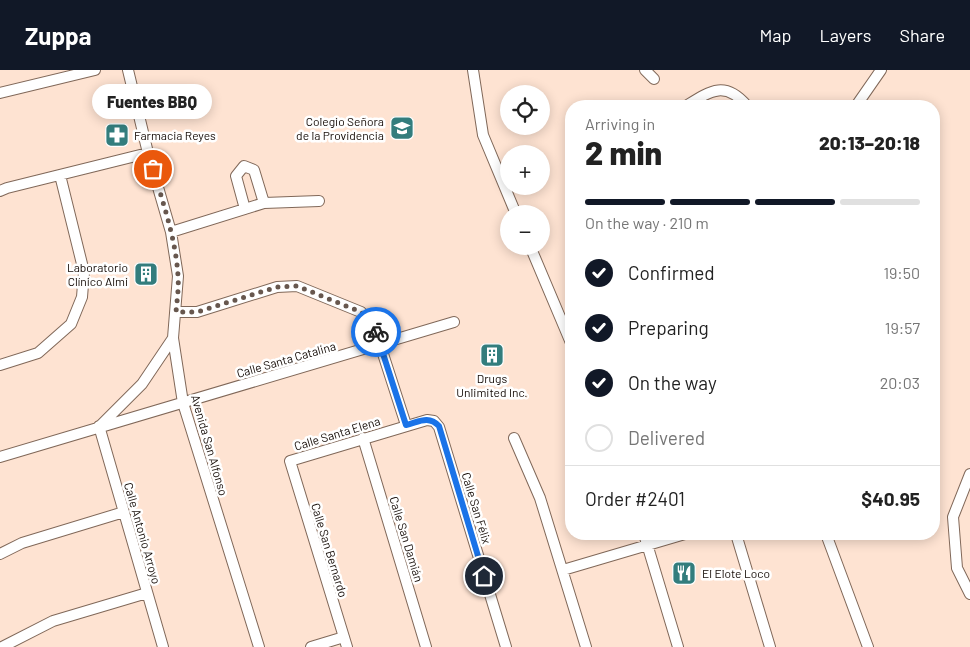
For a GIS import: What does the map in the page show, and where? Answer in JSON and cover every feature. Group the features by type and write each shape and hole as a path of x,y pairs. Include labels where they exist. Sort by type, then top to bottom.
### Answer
{"street":[{"path":"0,93 95,70"},
{"name":"Avenida San Alfonso","path":"128,70 148,153 171,232 178,276 173,338 184,403 259,647"},
{"path":"473,70 483,135 512,205"},
{"path":"645,70 654,80"},
{"path":"860,100 881,70"},
{"path":"696,100 708,93 722,89 738,96 742,100"},
{"path":"0,191 148,153"},
{"path":"245,209 236,176 244,166 254,170 264,204"},
{"path":"0,365 38,352 71,324 82,297 84,272 60,175"},
{"path":"171,232 264,204 319,201"},
{"path":"534,255 565,329"},
{"path":"176,312 197,312 277,287 297,286 361,312 374,326 406,425"},
{"name":"Calle Santa Catalina","path":"0,457 454,322"},
{"path":"99,426 142,384 173,338"},
{"name":"Calle Santa Elena","path":"290,461 427,420 434,421 439,426 442,434"},
{"name":"Calle Antonio Arroyo","path":"99,426 163,647"},
{"name":"Calle San Félix","path":"442,434 506,647"},
{"name":"Calle San Damián","path":"363,438 426,647"},
{"path":"514,438 540,498 586,647"},
{"name":"Calle San Bernardo","path":"290,461 345,642"},
{"path":"970,474 953,517 957,568 970,594"},
{"path":"0,554 22,543 124,512"},
{"path":"646,540 678,647"},
{"path":"563,570 664,540"},
{"path":"738,540 770,647"},
{"path":"828,540 868,647"},
{"path":"2,647 54,622 147,593"},
{"path":"311,647 345,642"}],"way so far":[{"path":"153,169 174,247 178,276 176,312 197,312 277,287 297,286 361,312 374,326 376,332"}],"place":[{"name":"Colegio Señora de la Providencia","path":"402,128"},
{"name":"Farmacia Reyes","path":"117,135"},
{"name":"Fuentes BBQ","path":"153,169"},
{"name":"Laboratorio Clínico Almi","path":"146,274"},
{"name":"Drugs Unlimited Inc.","path":"492,355"},
{"name":"El Elote Loco","path":"684,573"}],"route":[{"path":"376,332 406,425 427,420 434,421 439,426 484,576"}]}
